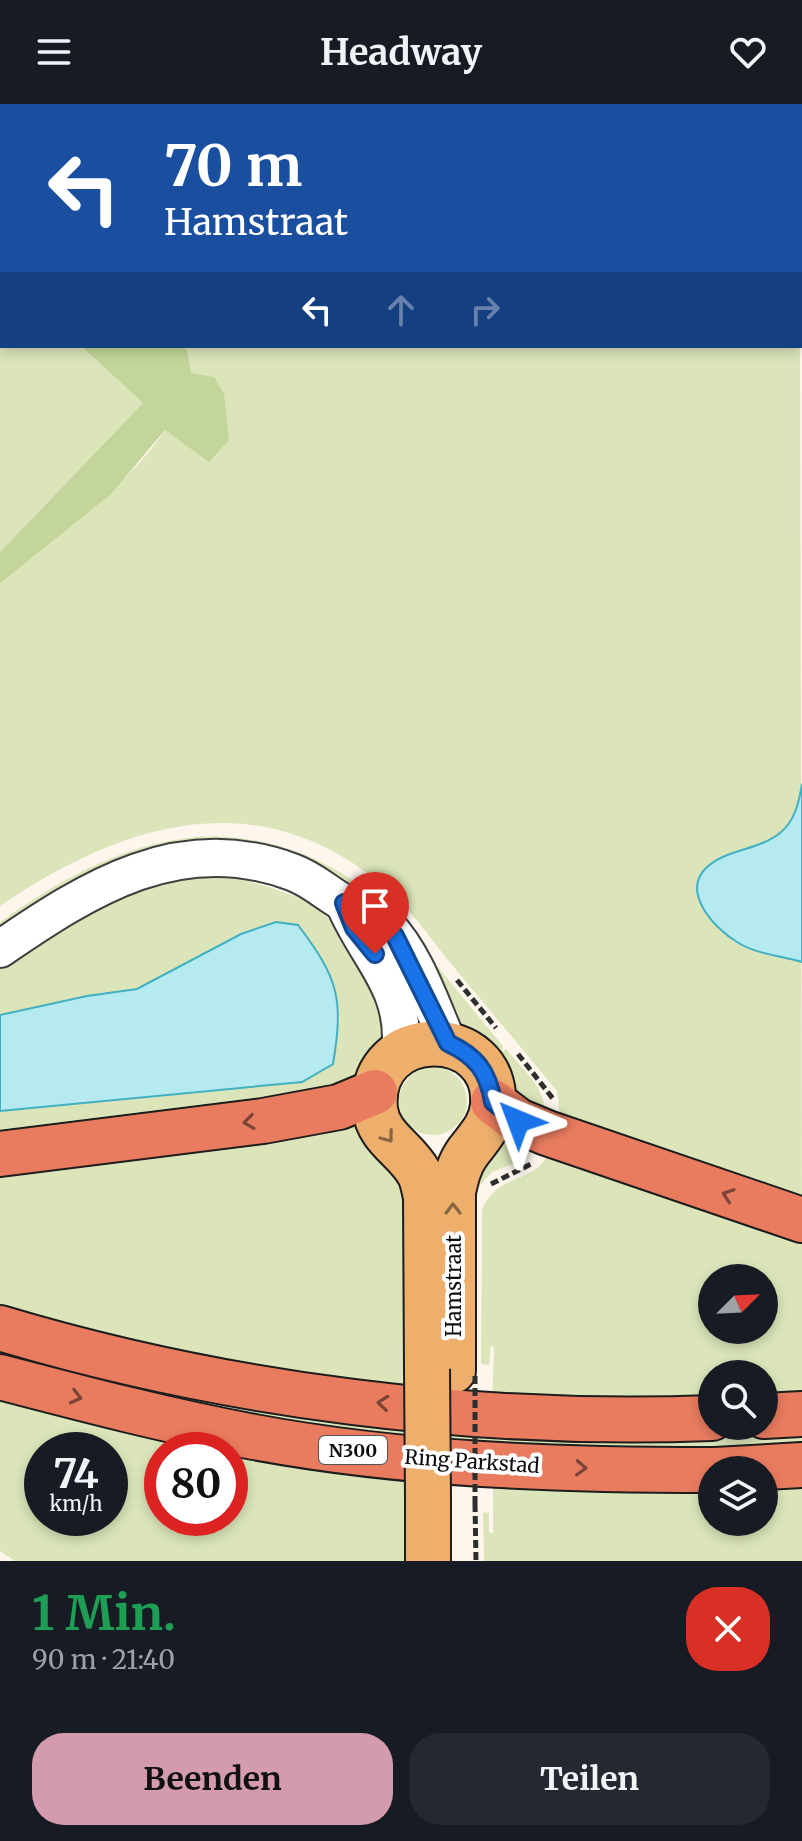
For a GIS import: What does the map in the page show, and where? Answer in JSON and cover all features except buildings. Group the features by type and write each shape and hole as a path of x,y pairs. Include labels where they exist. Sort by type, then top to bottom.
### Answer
{"highway":[{"path":"0,1154 279,1118 339,1107 375,1092"},
{"path":"493,1102 518,1121 547,1133 802,1220"},
{"path":"0,1328 147,1364 301,1394 526,1415 645,1420 698,1418"},
{"name":"Ring Parkstad","path":"0,1377 256,1437 434,1460 588,1469 698,1470"},
{"path":"778,1415 802,1414"},
{"name":"Ring Parkstad","path":"778,1466 802,1465"}],"main road":[{"path":"375,1092 381,1073 400,1053 428,1042 448,1043 466,1051 481,1064 490,1082 493,1102"},
{"name":"Hamstraat","path":"375,1092 375,1111 381,1130 420,1174 452,1370"},
{"name":"Hamstraat","path":"456,1561 452,1500 453,1192 458,1169 490,1121 493,1102"},
{"name":"Hamstraat","path":"428,1561 452,1500"}],"street":[{"path":"0,949 98,886 134,872 194,858 228,858 268,865 312,881 344,903 370,912 395,936 448,1043"},
{"path":"344,903 354,928 375,954 392,987 399,1010 400,1053"}],"path":[{"path":"452,1370 452,1500 476,1561"}],"green space":[{"path":"0,348 83,348 143,403 0,552"},
{"path":"83,348 184,348 191,373 214,377 224,394 229,440 209,462 165,430 111,494 0,583 0,552 143,403"},
{"path":"184,348 800,348 802,1209 560,1117 557,1091 405,907 389,891 341,856 293,834 244,824 194,825 145,834 96,852 47,876 0,906 0,583 121,482 150,451 172,419 185,385 187,350"},
{"path":"196,837 250,840 300,853 347,877 390,909 503,1046 502,1052 506,1049 535,1083 544,1102 542,1123 462,1035 364,893 312,862 130,856 46,897 0,929 0,922 92,866 142,847"},
{"path":"199,877 241,879 302,899 344,932 376,971 388,1037 357,1085 0,1143 0,1111 302,1082 340,1021 325,970 297,925 276,922 241,934 137,989 87,996 0,1015 0,966 71,922 118,898 170,882"},
{"path":"440,1067 461,1082 467,1101 465,1114 457,1125 440,1135 426,1135 409,1125 401,1114 399,1094 409,1077 420,1069"},
{"path":"360,1114 410,1187 410,1395 296,1384 0,1313 0,1162"},
{"path":"502,1128 537,1140 526,1159 492,1172 476,1190 461,1197"},
{"path":"548,1154 802,1227 802,1402 778,1403 778,1360 698,1360 698,1406 492,1401 494,1349 491,1345 489,1365 481,1364 482,1210 497,1190 533,1170"},
{"path":"0,1340 698,1433 698,1440 778,1440 778,1430 802,1429 802,1452 403,1446 0,1365"},
{"path":"0,1395 192,1432 144,1432 144,1536 248,1536 248,1443 411,1474 419,1561 15,1561 0,1551"},
{"path":"802,1478 802,1561 484,1561 483,1512 489,1513 489,1532 493,1533 493,1483 698,1484 698,1536 778,1536 778,1480"}],"water":[{"path":"802,784 802,962 752,949 728,936 704,909 697,887 700,877 715,861 763,843 780,833 796,811"},
{"path":"276,922 298,925 330,975 335,990 338,1022 333,1064 302,1082 0,1111 0,1015 87,996 137,989 241,934"}],"route":[{"path":"375,954 354,928 344,903 370,912 395,936 448,1043 466,1051 481,1064 490,1082 493,1102 518,1121"}]}
